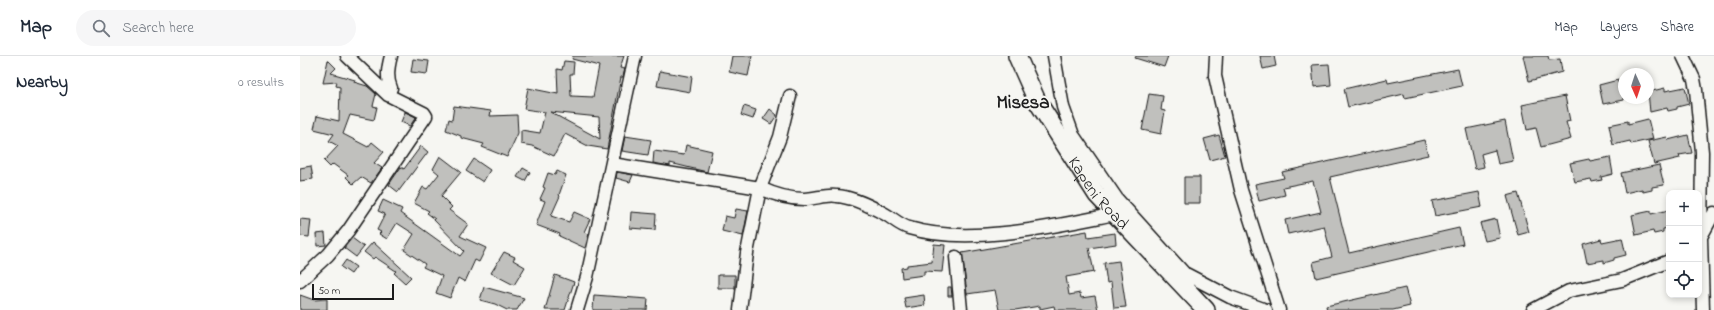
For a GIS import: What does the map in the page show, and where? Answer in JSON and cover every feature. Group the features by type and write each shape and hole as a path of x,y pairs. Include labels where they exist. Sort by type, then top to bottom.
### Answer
{"main road":[{"name":"Kapeni Road","path":"1017,56 1037,101 1097,195 1206,310"}],"street":[{"path":"300,281 328,255 348,231 426,120 424,113 388,95 347,56"},
{"path":"388,95 391,88 388,83 388,66 391,56"},
{"path":"578,310 587,277 612,164 634,56"},
{"path":"1054,56 1063,107 1072,135 1117,199 1184,273 1230,297 1266,310"},
{"path":"1216,56 1215,76 1241,190 1279,310"},
{"path":"1683,56 1694,79 1696,90 1702,152 1700,226"},
{"path":"740,310 748,246 760,188 780,137 790,96"},
{"path":"612,164 760,188 774,194 802,199 837,196 858,202 886,215 898,224 934,233 983,235 1053,226 1115,214"},
{"path":"1702,234 1714,213"},
{"path":"956,258 961,310"},
{"path":"1533,310 1569,292 1622,280 1667,262"},
{"path":"1701,262 1703,310"}],"building":[{"path":"573,56 624,56 620,68 625,69 623,77 621,77 607,149 588,146 565,134 554,156 532,146 521,144 521,130 540,133 545,112 524,109 528,88 558,94 557,69 562,70 564,61 574,62 573,74 570,74 571,96 593,97 599,66 572,59","holes":["550,112 599,117 600,139"]},
{"path":"732,56 752,56 748,76 729,72"},
{"path":"1136,56 1168,56 1164,67 1135,58"},
{"path":"1260,56 1274,56 1276,66 1263,69"},
{"path":"1523,56 1548,56 1549,60 1560,59 1562,72 1529,81"},
{"path":"413,59 429,61 427,74 411,72"},
{"path":"328,60 336,68 331,73 355,80 354,82 367,86 376,94 373,106 377,107 374,120 350,115 343,134 368,147 372,142 384,152 374,163 382,168 371,183 361,177 353,184 346,177 348,175 333,164 330,167 324,161 338,146 329,141 334,134 314,129 317,116 339,121 340,87 336,86 337,82 323,83"},
{"path":"1329,64 1331,85 1314,87 1312,65"},
{"path":"1458,69 1462,86 1405,98 1404,94 1348,107 1344,89 1387,79 1388,83"},
{"path":"660,71 692,77 690,92 657,86"},
{"path":"1618,80 1618,101 1603,104 1599,85"},
{"path":"1685,87 1689,104 1668,111 1667,108 1650,112 1649,104 1654,104 1654,91 1665,88 1665,91"},
{"path":"1149,94 1163,96 1161,110 1165,111 1161,134 1142,130"},
{"path":"1565,96 1570,121 1566,122 1571,139 1541,147 1536,128 1527,130 1522,105"},
{"path":"454,106 491,111 490,116 517,115 518,133 507,157 482,147 484,144 461,138 461,136 446,130 449,119 452,120"},
{"path":"744,106 756,110 753,119 741,115"},
{"path":"770,109 777,115 771,124 763,119"},
{"path":"405,112 416,117 410,126 401,122"},
{"path":"1648,119 1653,139 1631,144 1630,141 1613,145 1609,125 1628,121 1628,124"},
{"path":"1505,121 1513,161 1498,164 1495,150 1481,154 1484,167 1475,169 1466,129"},
{"path":"1219,135 1225,156 1210,160 1204,139"},
{"path":"1688,135 1692,153 1679,155 1680,158 1654,164 1648,141 1667,137 1668,140"},
{"path":"625,136 651,140 648,155 622,151"},
{"path":"1424,140 1428,155 1330,177 1349,253 1459,228 1463,244 1316,278 1313,262 1332,257 1324,226 1288,234 1285,220 1321,212 1313,181 1283,187 1285,195 1259,201 1255,184 1284,178 1282,172"},
{"path":"686,145 712,151 707,172 670,163 670,166 653,163 654,151 684,155"},
{"path":"421,146 428,152 398,192 389,185 401,167 404,169"},
{"path":"440,156 461,172 441,196 452,207 449,210 468,224 460,236 486,248 479,262 475,260 465,282 458,278 450,298 436,293 442,276 423,267 425,264 404,250 414,234 397,223 387,239 379,234 381,232 377,230 385,214 378,211 383,200 402,209 400,213 460,256 464,251 434,220 435,219 427,213 429,211 414,203 423,187 427,189 439,174 433,169"},
{"path":"1610,157 1613,174 1601,177 1602,180 1592,182 1591,179 1575,182 1570,163"},
{"path":"474,159 490,170 483,182 466,171"},
{"path":"1659,165 1664,185 1652,187 1652,190 1643,192 1642,189 1625,193 1621,173"},
{"path":"311,166 313,179 300,181 300,168"},
{"path":"523,168 530,172 525,181 517,177"},
{"path":"557,171 566,175 559,195 560,196 551,216 569,222 574,212 590,219 584,232 589,234 585,248 559,236 560,234 536,225 545,201 540,199 545,188 543,187 548,173 555,175"},
{"path":"617,172 633,175 630,182 616,178"},
{"path":"1184,177 1200,177 1200,203 1184,203"},
{"path":"1479,192 1482,207 1435,216 1432,201"},
{"path":"1518,193 1529,232 1518,235 1507,196"},
{"path":"736,209 748,211 743,236 722,231 725,216 734,218"},
{"path":"1651,211 1651,214 1666,211 1666,228 1663,229 1663,232 1654,234 1653,231 1636,235 1632,215"},
{"path":"631,212 656,214 655,230 630,228"},
{"path":"300,219 311,220 309,237 300,236"},
{"path":"1496,219 1500,238 1485,241 1480,223"},
{"path":"1087,231 1088,237 1115,233 1116,244 1089,248 1094,272 1066,277 1069,295 1080,293 1081,298 1095,296 1098,310 1055,310 1054,306 1040,309 1040,306 1015,310 999,310 995,290 967,294 962,253"},
{"path":"325,233 326,245 317,246 316,234"},
{"path":"352,238 364,247 356,257 344,248"},
{"path":"1622,238 1626,255 1614,258 1614,260 1604,263 1604,260 1587,263 1583,244 1601,239 1602,242"},
{"path":"373,242 411,277 405,283 394,273 396,271 375,257 373,259 364,252"},
{"path":"934,244 945,245 942,272 924,271 924,275 902,278 901,268 907,267 907,265 932,262"},
{"path":"504,252 515,257 513,260 525,267 514,285 491,273"},
{"path":"346,260 356,267 351,274 341,267"},
{"path":"1119,261 1126,307 1114,308 1111,282 1107,283 1104,263"},
{"path":"555,275 574,282 565,310 545,310"},
{"path":"718,275 735,275 735,288 718,288"},
{"path":"484,287 524,298 517,310 507,310 495,304 480,300"},
{"path":"948,287 951,287 952,296 948,296"},
{"path":"1405,288 1410,306 1393,310 1327,310 1326,306"},
{"path":"300,295 314,300 327,299 327,310 300,310"},
{"path":"594,295 648,299 647,310 593,310"},
{"path":"924,295 925,305 906,308 904,298"}],"district":[{"name":"Misesa","path":"1023,101"}]}
